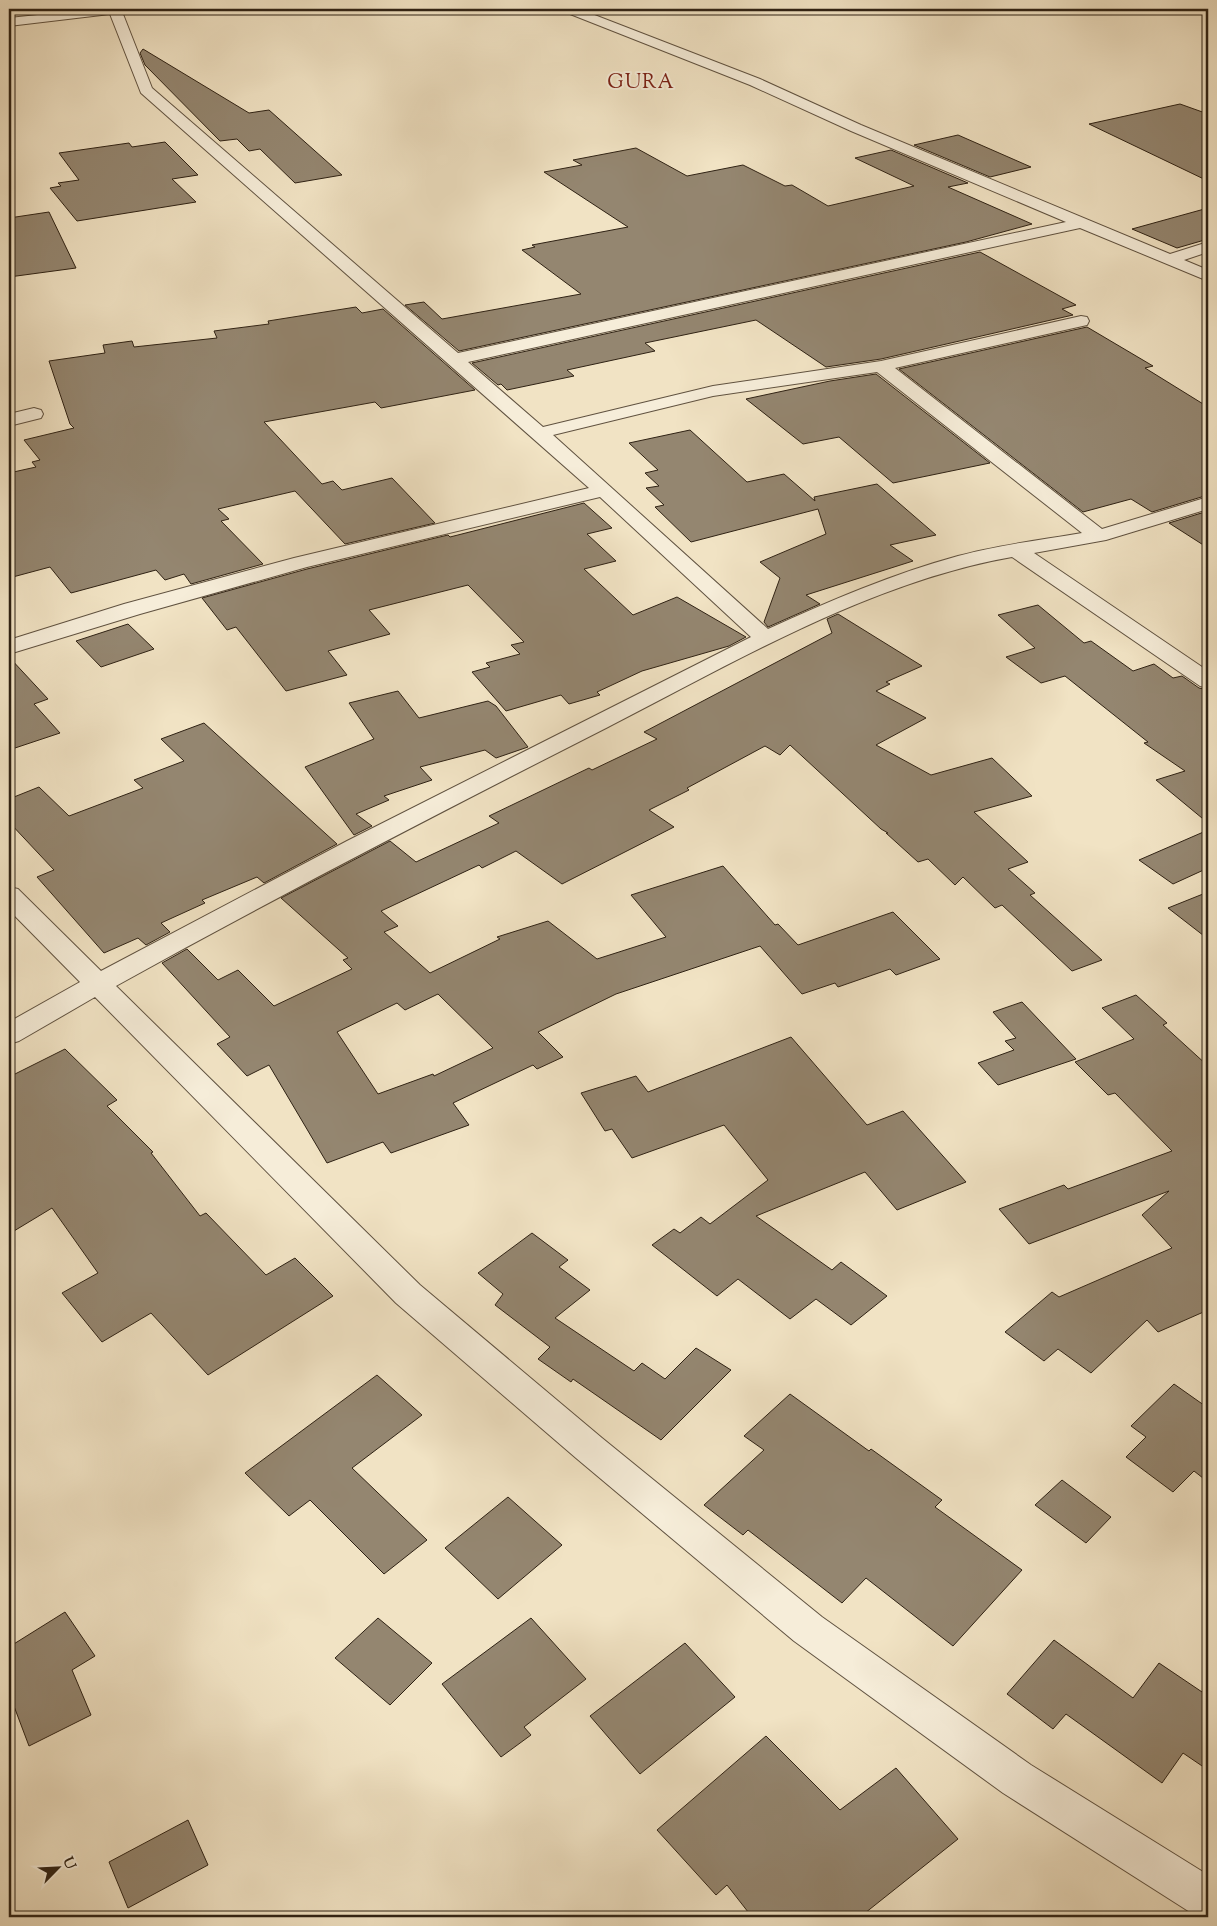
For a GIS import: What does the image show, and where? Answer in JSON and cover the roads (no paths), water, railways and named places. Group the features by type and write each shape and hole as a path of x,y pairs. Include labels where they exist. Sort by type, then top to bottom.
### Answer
{"street":[{"path":"9,22 115,9 146,90 604,490 765,638"},
{"path":"569,9 755,82 856,128 1208,276"},
{"path":"456,359 1082,223"},
{"path":"1168,260 1208,247"},
{"path":"539,433 713,391 881,366 1081,322"},
{"path":"881,366 1099,536"},
{"path":"9,420 34,414"},
{"path":"9,647 301,562 604,490"},
{"path":"9,1034 98,982 765,638 914,576 953,562 1099,536 1208,503"},
{"path":"1016,550 1208,681"},
{"path":"9,895 408,1294 694,1535 808,1628 1017,1779 1208,1898"}],"district":[{"name":"GURA","path":"641,81"}]}
